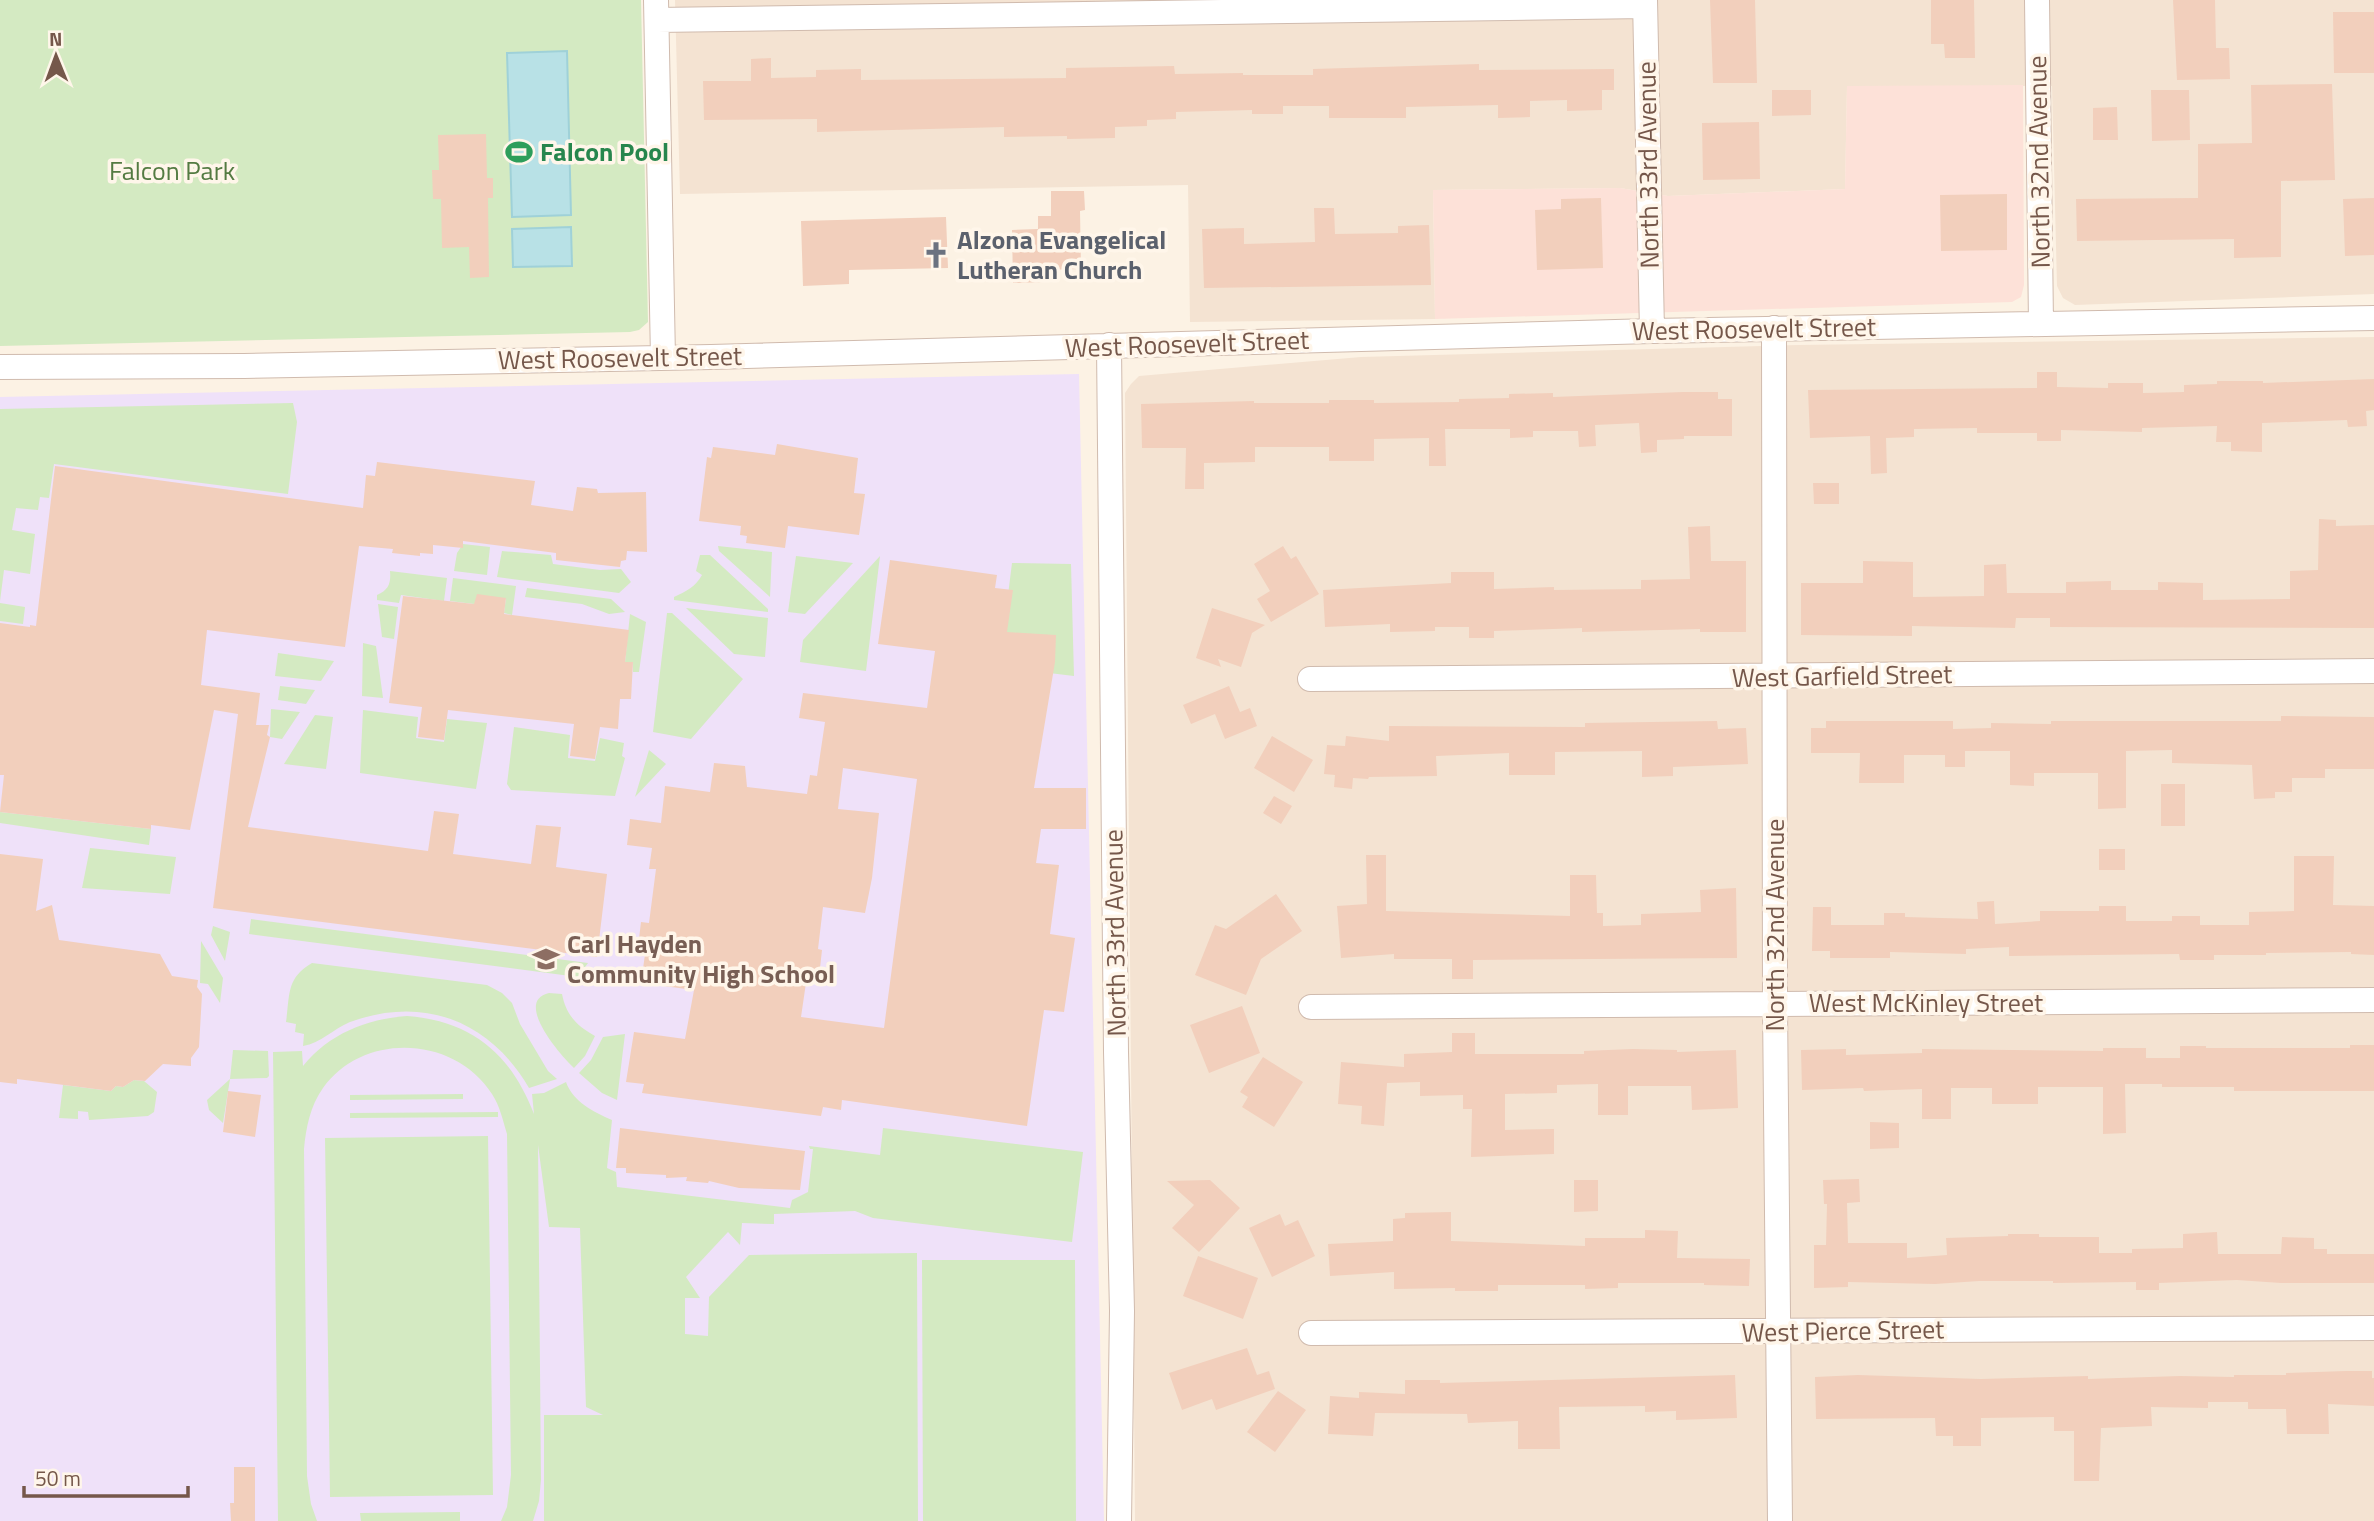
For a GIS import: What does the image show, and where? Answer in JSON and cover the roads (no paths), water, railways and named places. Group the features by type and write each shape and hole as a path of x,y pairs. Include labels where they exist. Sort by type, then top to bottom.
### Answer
{"street":[{"name":"North 32nd Avenue","path":"2037,0 2041,324"},
{"path":"663,358 657,10 1645,3"},
{"name":"North 33rd Avenue","path":"1645,3 1652,331"},
{"name":"West Roosevelt Street","path":"0,367 244,366 915,353 1109,345 1774,328 2374,318"},
{"name":"North 32nd Avenue","path":"1774,328 1775,1005 1780,1521"},
{"name":"North 33rd Avenue","path":"1109,345 1116,1052 1122,1311 1119,1521"},
{"name":"West Garfield Street","path":"1310,679 2374,671"},
{"name":"West McKinley Street","path":"1311,1007 2374,1000"},
{"name":"West Pierce Street","path":"1311,1333 2374,1328"}],"water":[{"path":"567,51 571,215 512,217 507,53"},
{"path":"571,227 572,266 513,267 512,229"}],"place":[{"name":"Falcon Pool","path":"519,152"},
{"name":"Alzona Evangelical Lutheran Church","path":"936,255"},
{"name":"Carl Hayden Community High School","path":"546,959"}],"park label":[{"name":"Falcon Park","path":"172,171"}]}
